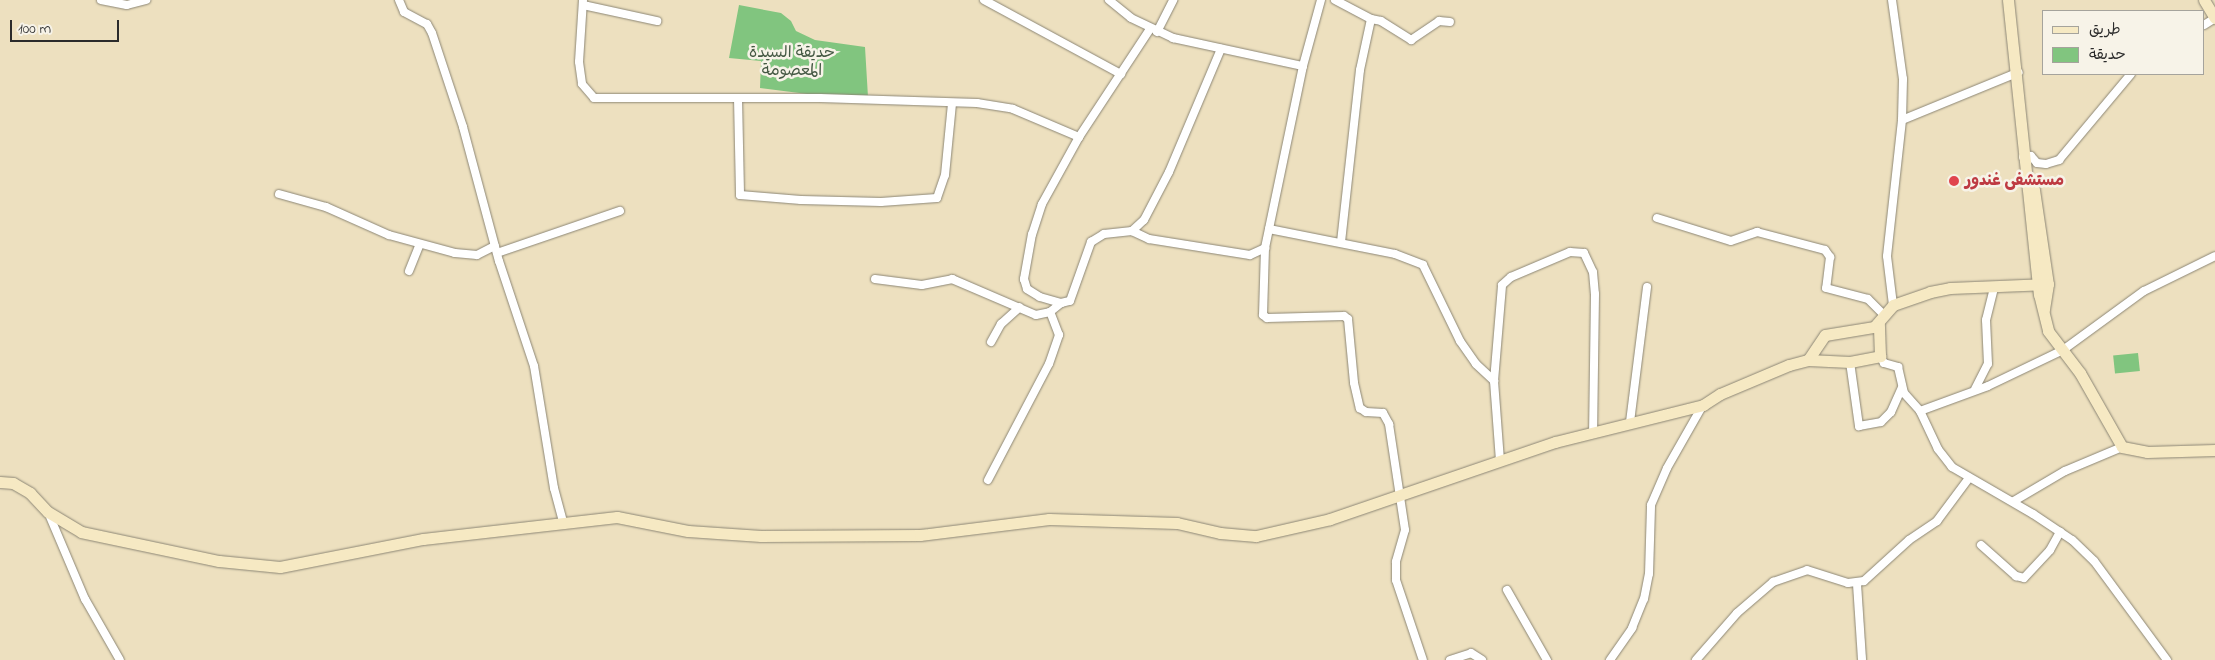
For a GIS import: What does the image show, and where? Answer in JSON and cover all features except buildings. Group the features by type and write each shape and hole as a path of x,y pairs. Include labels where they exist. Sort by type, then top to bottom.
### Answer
{"street":[{"path":"100,0 127,5 146,0"},
{"path":"399,0 404,12 427,24 432,33 463,127 496,249 534,366 554,488 564,525"},
{"path":"984,0 1121,74"},
{"path":"1109,0 1153,30 1221,49 1303,66"},
{"path":"1061,303 1027,290 1025,273 1042,204 1079,137 1173,0"},
{"path":"1321,0 1303,66 1265,248 1263,317 1344,316 1348,319 1356,394 1363,411 1383,413 1387,418 1405,530 1396,562 1396,580 1423,660"},
{"path":"1335,0 1371,20 1381,21 1411,40 1439,21 1450,22"},
{"path":"1892,0 1903,79 1902,120 1887,256 1893,305"},
{"path":"2008,0 2029,164 2040,281 2048,332 2063,350 2122,447"},
{"path":"2204,0 2215,18"},
{"path":"658,21 583,3 579,62 582,84 588,94 620,100 738,98 952,104 977,103 1007,108 1079,137"},
{"path":"1341,242 1360,70 1371,20"},
{"path":"1132,231 1144,220 1170,172 1221,49"},
{"path":"1902,120 2017,69"},
{"path":"2029,164 2054,163 2066,156 2130,75"},
{"path":"738,98 740,195 810,201 882,202 936,198 946,175 952,104"},
{"path":"279,194 326,208 389,235 420,244 476,255 620,211"},
{"path":"1658,218 1731,241 1757,232 1825,250 1830,257 1826,288 1868,299 1882,319 1880,356 1884,363 1900,369 1902,388 1891,412 1881,422 1859,426 1855,413 1850,362"},
{"path":"1269,229 1341,242 1412,258 1423,265 1460,341 1476,364 1494,381"},
{"path":"875,279 922,285 952,280 1036,315 1050,312 1061,303 1070,301 1076,294 1092,242 1104,234 1132,231 1157,240 1250,255 1265,248"},
{"path":"409,271 420,244"},
{"path":"1500,460 1494,381 1502,285 1511,277 1570,252 1584,253 1592,266 1595,294 1593,431"},
{"path":"1920,411 1973,391 2063,350 2144,291 2215,256"},
{"path":"1808,360 1825,335 1856,332 1882,319 1893,305 1938,290 1994,288 2040,281"},
{"path":"1630,422 1647,287"},
{"path":"1973,391 1986,370 1987,311 1994,288"},
{"path":"991,342 1001,324 1020,307"},
{"path":"988,480 1049,364 1059,335 1050,312"},
{"path":"0,482 13,483 30,493 48,512 81,532 219,561 280,567 423,539 564,525 617,517 688,531 837,538 920,535 1049,519 1177,523 1220,533 1256,536 1303,528 1400,497 1500,460 1593,431 1703,405 1757,377 1808,360 1850,362 1880,356"},
{"path":"1902,388 1920,411 1944,459 1969,478 2014,501 2060,532 2094,561 2167,660"},
{"path":"1610,660 1636,620 1647,586 1651,505 1668,468 1703,405"},
{"path":"2014,501 2066,471 2122,447 2154,452 2215,450"},
{"path":"1696,660 1738,613 1773,582 1807,570 1857,584 1871,577 1909,540 1937,521 1969,478"},
{"path":"48,512 85,599 120,660"},
{"path":"1981,545 2016,576 2024,578 2050,550 2060,532"},
{"path":"1857,584 1862,660"},
{"path":"1507,590 1547,660"},
{"path":"1450,660 1471,653 1482,660"}],"green space":[{"name":"حديقة السيدة المعصومة","path":"739,5 781,13 791,21 796,31 815,40 865,47 868,97 815,95 760,88 761,61 729,58"},
{"path":"2138,353 2140,371 2115,374 2113,356"}],"place":[{"name":"مستشفى غندور","path":"1954,181"}]}
